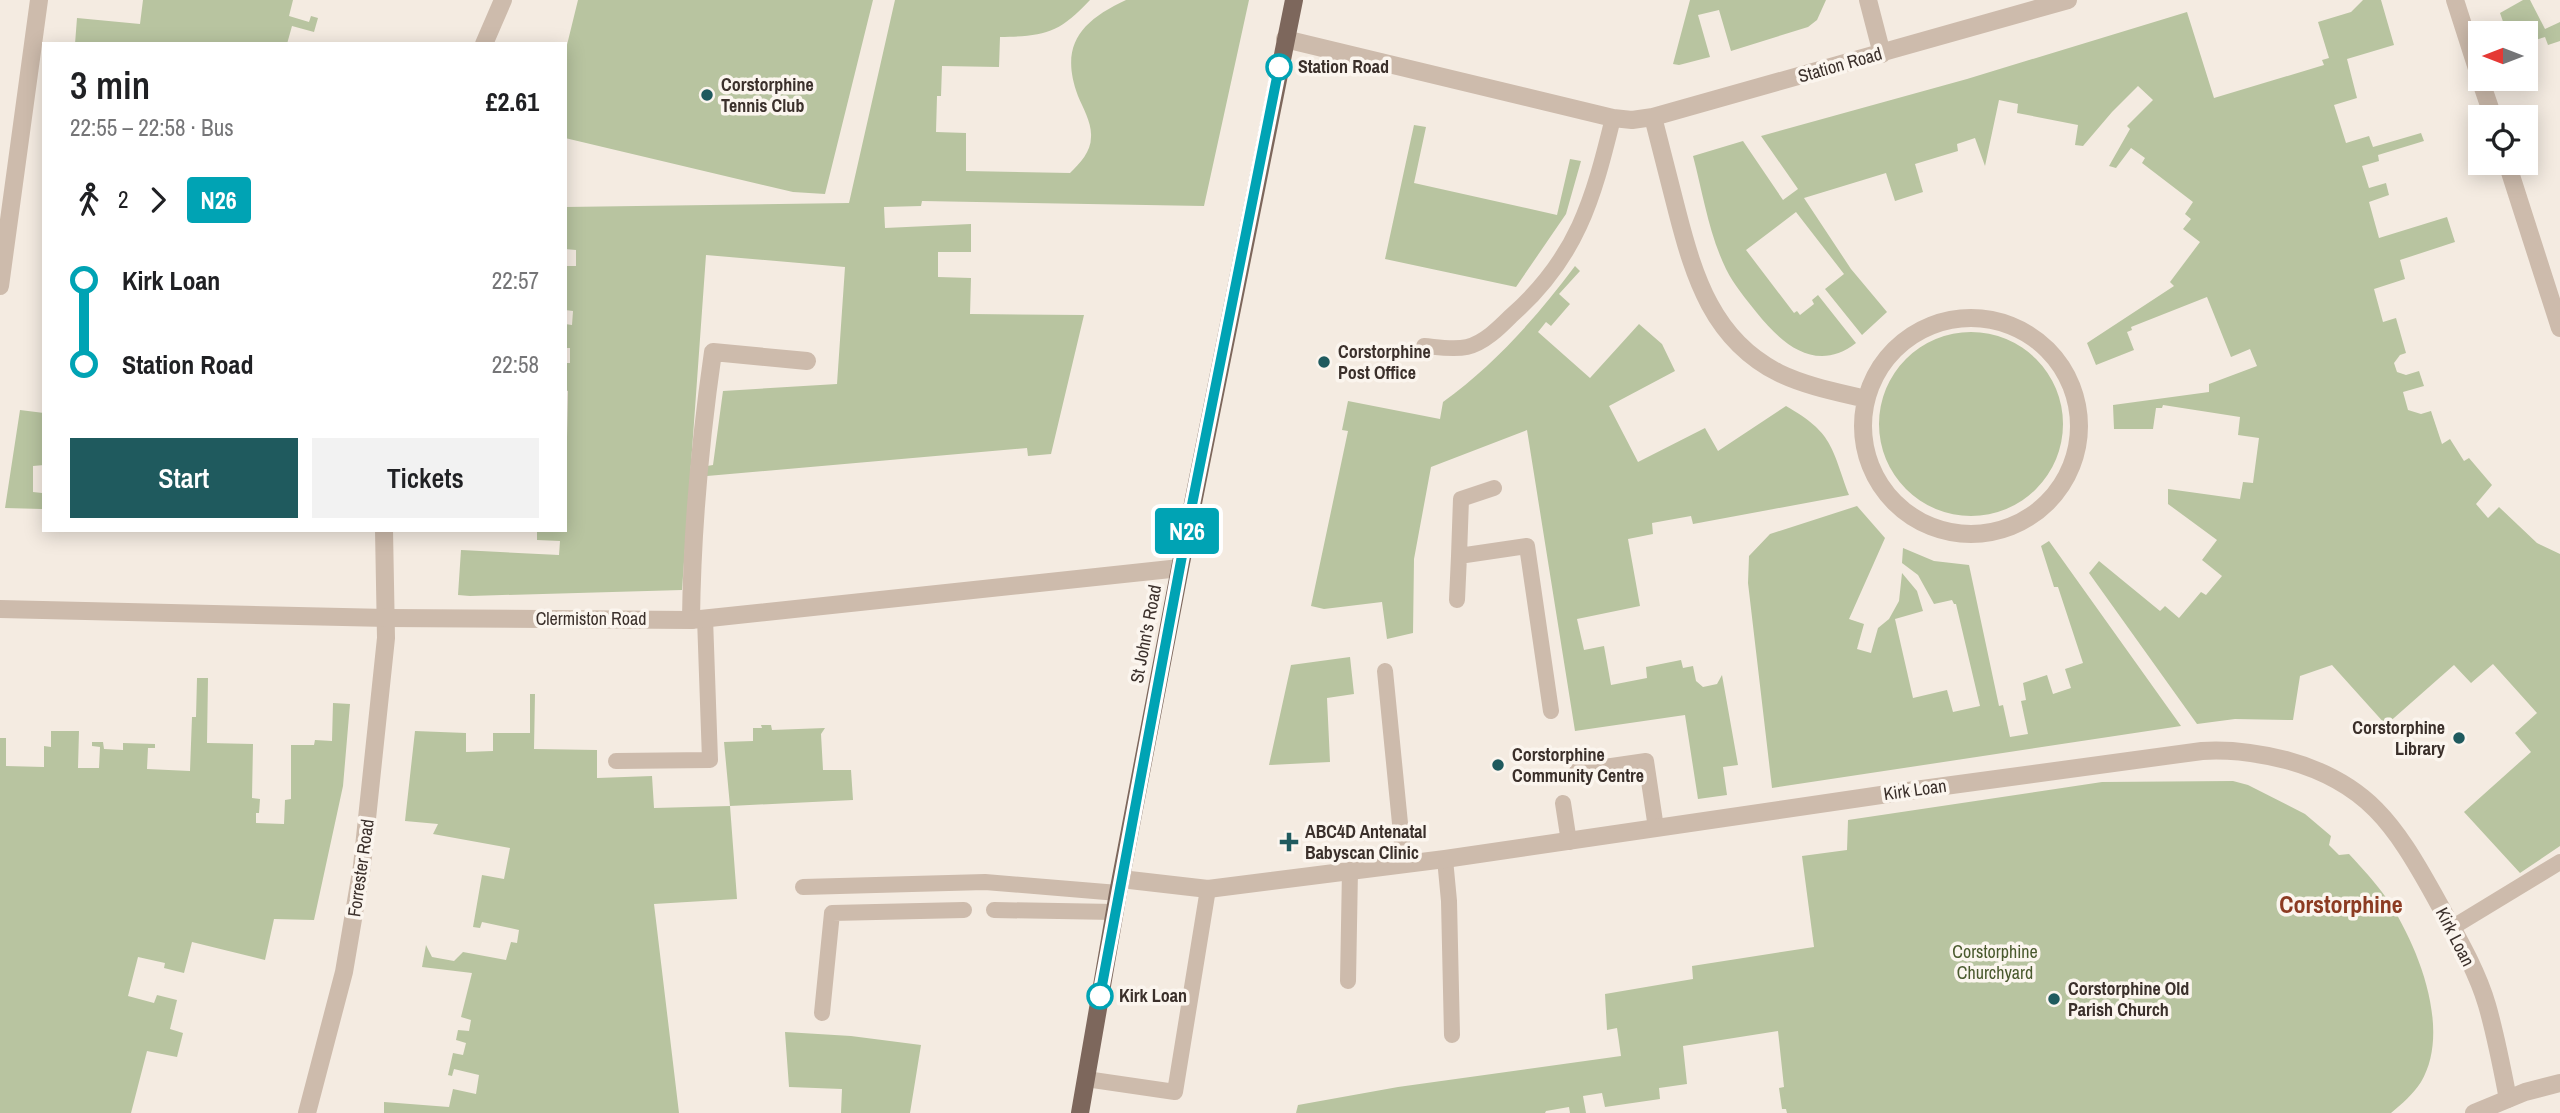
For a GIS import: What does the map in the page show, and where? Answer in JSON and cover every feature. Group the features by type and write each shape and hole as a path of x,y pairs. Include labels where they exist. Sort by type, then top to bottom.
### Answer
{"main road":[{"name":"St John's Road","path":"1080,1113 1119,886 1180,568 1284,38 1294,0"}],"street":[{"path":"0,286 39,0"},
{"path":"485,42 503,0"},
{"path":"1868,0 1882,54"},
{"name":"Station Road","path":"1284,38 1613,118 1632,120 1653,117 1882,54 2068,0"},
{"path":"2455,0 2468,41"},
{"path":"1653,117 1693,270 1718,320 1738,343 1776,371 1793,379 1866,399"},
{"path":"2511,175 2560,328"},
{"path":"1955,319 1987,319 2017,328 2043,345 2063,369 2075,398 2079,430 2074,461 2059,489 2037,512 2011,527 1982,534 1952,533 1924,524 1899,508 1880,485 1867,458 1863,428 1866,399 1878,369 1898,345 1925,328 1955,319"},
{"path":"698,619 698,468 713,352 807,361"},
{"name":"Forrester Road","path":"307,1113 336,1009 356,910 373,784 387,618 384,532"},
{"name":"Clermiston Road","path":"0,610 387,618 698,619 1180,568"},
{"name":"Kirk Loan","path":"1119,886 1208,889 1569,842 2202,751 2260,753 2333,776 2359,793 2388,822 2453,927 2486,1003 2508,1099"},
{"path":"2474,1113 2560,1083"}],"lane":[{"path":"1424,346 1468,347 1481,340 1527,302 1551,275 1568,251 1582,223 1594,191 1613,118"},
{"path":"1457,600 1461,499 1494,488"},
{"path":"1459,556 1527,546 1550,711"},
{"path":"616,761 710,760 698,619"},
{"path":"1385,671 1404,864"},
{"path":"1577,771 1646,761 1656,828"},
{"path":"1563,803 1569,842"},
{"path":"1445,859 1449,901 1452,1035"},
{"path":"2453,927 2560,862"},
{"path":"1348,981 1350,870"},
{"path":"803,887 985,882 1119,886"},
{"path":"1086,1079 1175,1092 1208,889"},
{"path":"822,1013 832,913 964,910"},
{"path":"994,910 1115,912"}],"green space":[{"path":"143,0 293,0 289,16 309,22 311,16 318,18 314,32 292,26 288,42 75,42 77,18 140,24"},
{"name":"Corstorphine Tennis Club","path":"578,0 873,0 825,194 793,192 567,138 567,45"},
{"path":"895,0 1090,0 1069,20 1050,31 1029,36 1000,37 999,67 942,66 941,96 937,96 936,132 966,133 966,171 1070,173 1084,157 1091,142 1090,126 1078,96 1071,62 1078,37 1086,26 1126,0 1249,0 1204,206 922,201 921,206 884,207 885,228 971,224 971,252 938,252 938,277 971,278 970,314 1084,315 1051,454 1028,456 1027,448 707,476 707,466 713,465 723,391 837,384 845,267 706,255 682,590 458,595 461,550 559,555 560,541 537,540 537,532 567,532 567,363 570,363 570,348 567,348 567,324 572,325 573,311 567,310 567,266 576,266 576,250 567,249 567,207 849,203"},
{"path":"1690,0 1826,0 1817,20 1808,27 1731,51 1719,10 1698,15 1710,57 1673,64"},
{"path":"2363,0 2381,0 2394,45 2347,59 2357,98 2334,105 2346,143 2369,136 2373,147 2421,133 2424,141 2378,155 2379,161 2362,166 2369,188 2386,183 2389,195 2369,202 2379,238 2447,217 2455,242 2400,260 2405,279 2374,289 2383,322 2396,318 2406,353 2400,355 2394,363 2397,372 2406,375 2419,371 2424,386 2403,392 2408,410 2421,414 2431,411 2442,444 2450,439 2464,461 2469,458 2492,485 2476,504 2488,518 2499,507 2537,543 2560,554 2560,846 2520,873 2464,812 2531,752 2515,733 2537,713 2493,664 2471,683 2454,665 2386,725 2332,665 2300,676 2293,720 2235,719 2197,724 2089,573 2099,561 2160,611 2165,606 2179,618 2201,592 2206,595 2222,576 2202,560 2217,540 2168,504 2168,489 2240,499 2243,482 2253,483 2259,438 2238,435 2240,417 2163,405 2162,408 2156,408 2153,429 2114,429 2113,405 2209,392 2209,384 2257,366 2250,349 2231,357 2207,297 2131,327 2132,330 2127,332 2134,350 2096,365 2087,343 2174,286 2170,282 2200,242 2183,229 2191,219 2185,214 2193,202 2142,163 2145,158 2131,148 2116,168 2109,166 2130,129 2127,126 2153,100 2138,86 2083,146 2075,145 2078,125 2017,113 2018,104 1999,100 1985,166 1975,138 1957,144 1958,151 1915,164 1923,192 1895,201 1886,173 1804,198 1851,269 1887,312 1862,335 1825,289 1844,274 1796,212 1746,250 1794,313 1797,311 1800,315 1814,304 1812,300 1818,295 1856,343 1827,356 1801,351 1777,335 1736,286 1715,242 1693,156 1743,141 1783,200 1798,189 1761,136 1967,79 2187,12 2214,98 2324,65 2322,60 2329,58 2318,22 2351,12"},
{"path":"2523,0 2530,0 2545,29 2560,22 2560,41 2548,45 2545,37 2538,39 2538,21 2503,21 2500,13"},
{"path":"1414,125 1426,127 1414,183 1557,215 1570,159 1581,161 1566,214 1516,287 1385,259"},
{"path":"1575,266 1580,271 1559,294 1570,304 1551,326 1546,322 1538,332 1590,378 1639,324 1662,344 1675,371 1609,406 1638,462 1705,428 1718,451 1786,406 1822,433 1834,452 1849,495 1693,524 1691,516 1652,523 1653,534 1628,539 1640,606 1577,619 1584,650 1604,646 1611,685 1647,678 1646,667 1681,660 1683,668 1693,666 1696,681 1703,687 1717,684 1722,675 1738,765 1723,767 1727,795 1698,799 1685,715 1575,731 1527,430 1431,467 1414,559 1413,633 1387,639 1382,602 1324,609 1311,606 1348,431 1342,430 1348,401 1440,419 1443,402 1480,372 1514,339"},
{"path":"1971,332 2006,339 2022,347 2036,359 2048,373 2056,389 2063,424 2056,459 2048,475 2036,489 2022,501 2006,509 1971,516 1936,509 1920,501 1906,489 1894,475 1886,459 1879,424 1886,389 1894,373 1906,359 1920,347 1936,339"},
{"path":"20,410 42,413 42,465 33,466 33,492 42,493 42,509 5,508"},
{"path":"1857,506 1885,538 1849,619 1864,624 1857,649 1871,653 1878,628 1889,619 1899,601 1902,573 1917,591 1923,611 1895,619 1913,698 1947,690 1953,712 1980,706 1956,604 1952,600 1934,604 1918,575 1902,563 1903,548 1934,561 1969,565 1999,706 2003,705 2010,737 2028,734 2021,701 2026,700 2023,683 2047,675 2053,694 2071,688 2065,669 2083,663 2058,587 2054,587 2041,546 2049,541 2181,726 1772,788 1748,583 1749,556 1770,534"},
{"path":"1350,657 1354,694 1327,698 1330,762 1269,765 1291,665"},
{"path":"197,678 208,678 207,743 253,744 252,798 260,799 256,823 284,824 285,800 291,799 291,745 314,745 315,740 332,741 333,703 350,704 343,786 314,920 274,919 265,960 192,942 184,973 164,968 165,963 138,957 128,996 154,1003 157,995 177,1000 170,1029 183,1033 177,1057 147,1051 131,1113 0,1113 0,738 6,738 6,766 44,767 44,746 51,747 51,731 79,731 78,768 99,768 100,747 92,746 92,742 103,742 104,749 123,750 123,743 155,744 155,748 148,748 147,769 190,771"},
{"path":"530,694 535,694 534,749 597,750 597,778 652,776 654,808 730,806 737,899 654,904 679,1113 384,1113 384,1102 449,1107 453,1089 476,1094 479,1075 454,1069 452,1076 448,1075 453,1053 463,1055 466,1043 456,1040 458,1030 469,1031 471,1020 461,1017 472,973 422,967 426,945 432,957 454,961 463,952 506,960 511,942 517,943 519,930 482,922 480,928 473,927 482,875 504,879 510,848 433,834 438,824 405,821 415,731 466,733 466,752 493,751 493,733 530,733"},
{"path":"761,725 771,725 772,730 825,728 821,734 823,770 851,770 853,800 730,806 724,742 753,741 753,728 762,728"},
{"name":"Corstorphine Churchyard","path":"2233,781 2248,785 2305,814 2331,836 2329,845 2339,855 2349,854 2369,876 2387,899 2410,940 2427,988 2433,1038 2430,1061 2421,1082 2391,1113 1787,1113 1786,1109 1782,1109 1779,1088 1784,1087 1778,1031 1683,1046 1687,1084 1659,1088 1660,1099 1605,1107 1602,1093 1583,1096 1586,1113 1570,1113 1569,1107 1545,1113 1296,1113 1298,1105 1398,1087 1621,1056 1617,1028 1607,1030 1605,994 1693,979 1692,966 1814,947 1802,856 1847,850 1848,820 2102,782"},
{"path":"785,1032 851,1036 921,1045 910,1113 841,1113 842,1089 789,1087"}],"bus line":[{"name":"N26","path":"1100,996 1184,545 1279,67"}],"place":[{"name":"Station Road","path":"1279,67"},
{"name":"Corstorphine Tennis Club","path":"707,95"},
{"name":"Corstorphine Post Office","path":"1324,362"},
{"name":"Corstorphine Library","path":"2459,738"},
{"name":"Corstorphine Community Centre","path":"1498,765"},
{"name":"ABC4D Antenatal Babyscan Clinic","path":"1289,842"},
{"name":"Kirk Loan","path":"1100,996"},
{"name":"Corstorphine Old Parish Church","path":"2054,999"}],"district":[{"name":"Corstorphine","path":"2341,905"}]}
